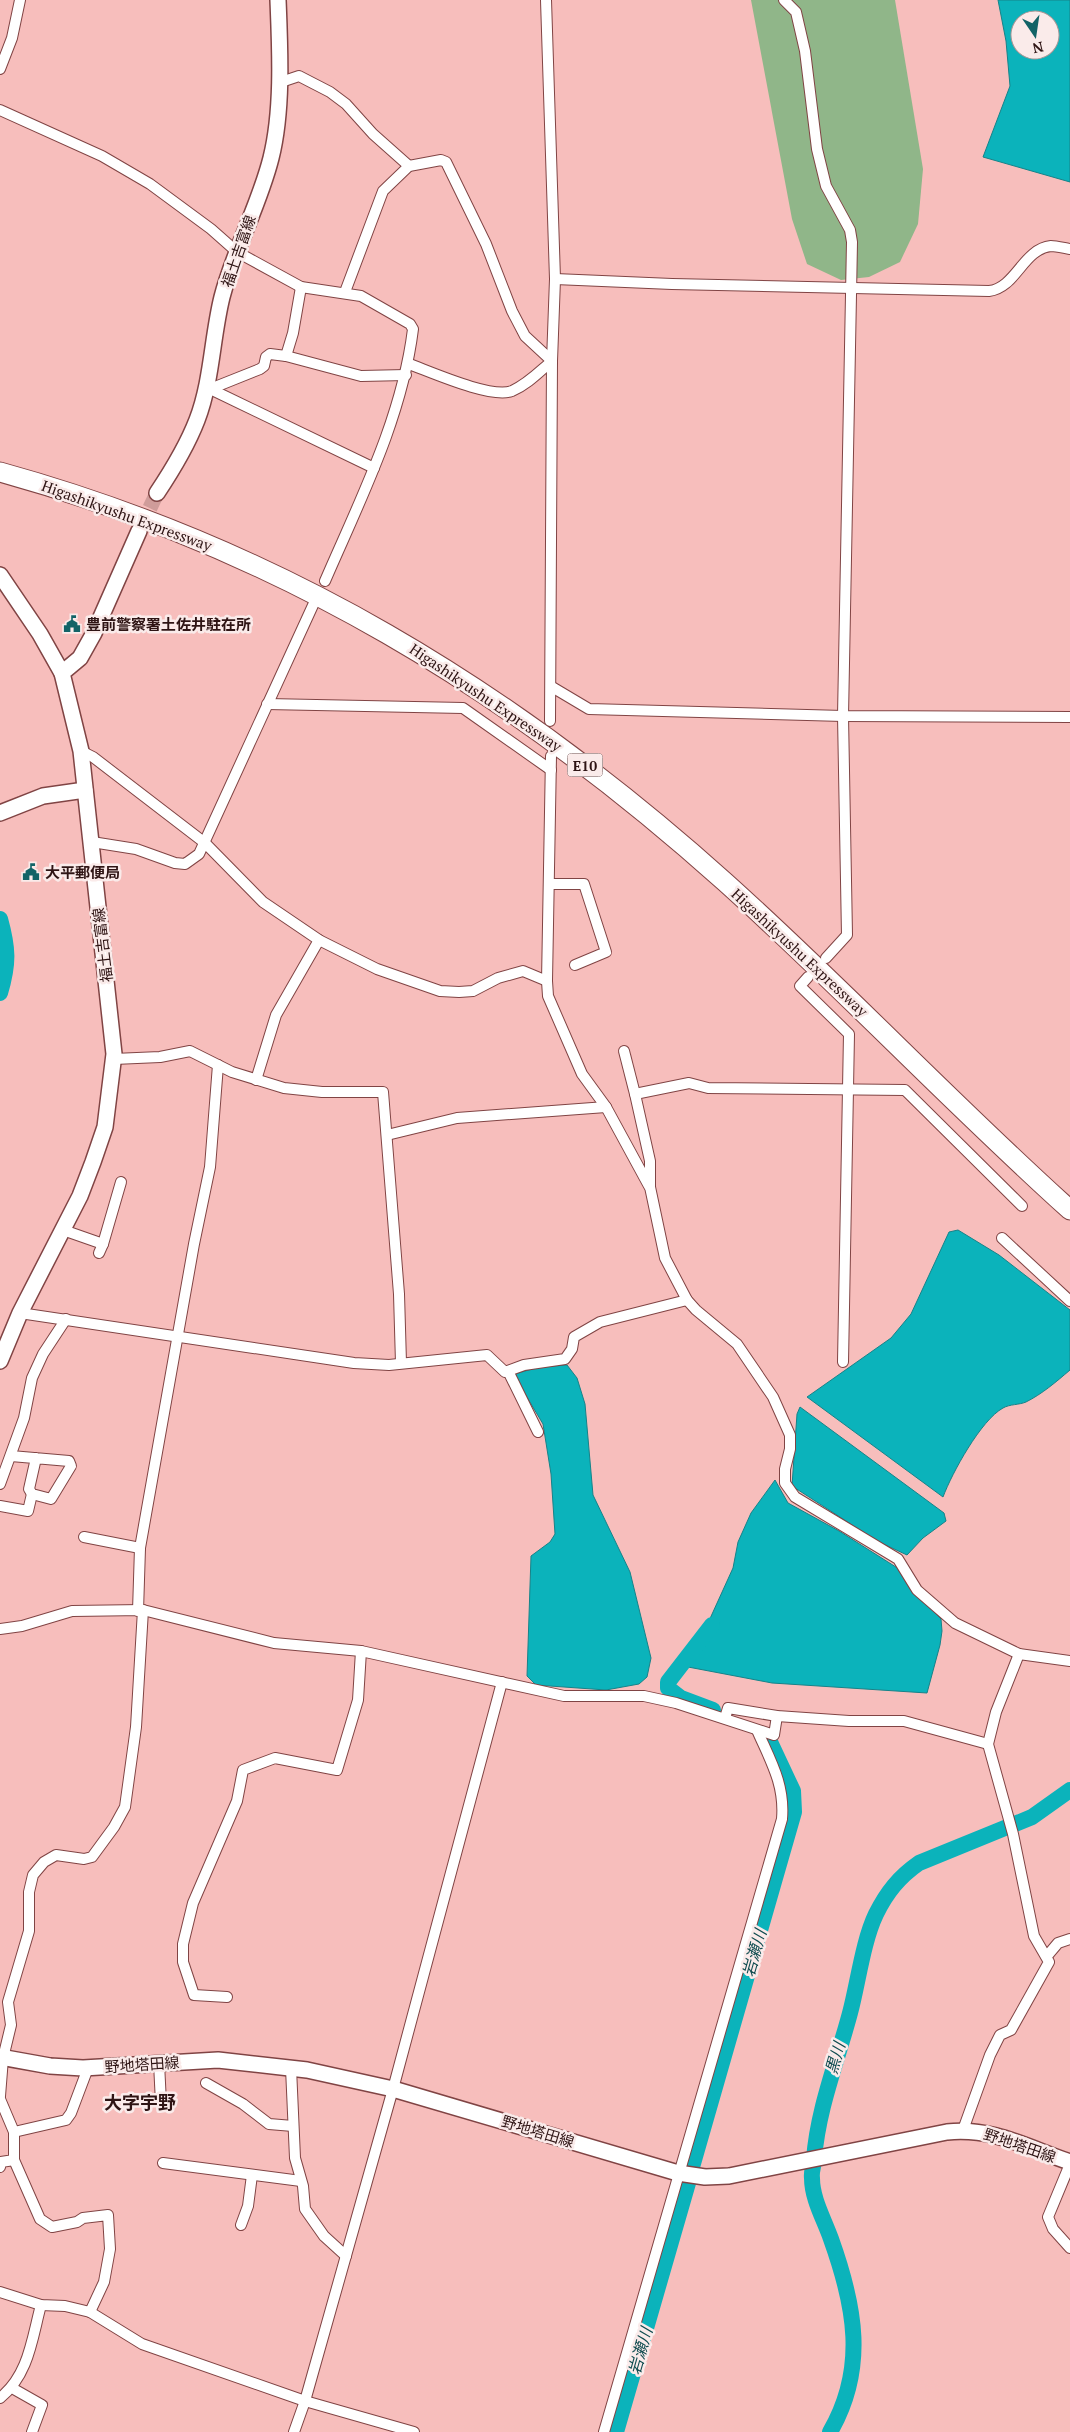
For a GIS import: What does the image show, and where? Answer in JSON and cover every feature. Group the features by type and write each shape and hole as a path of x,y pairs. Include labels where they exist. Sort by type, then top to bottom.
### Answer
{"highway":[{"name":"Higashikyushu Expressway","path":"0,472 111,506 243,559 301,585 386,631 484,692 598,774 725,882 821,971 973,1121 1070,1210"}],"main road":[{"name":"福土吉富線","path":"157,492 178,462 198,418 208,388 222,297 236,252 266,178 276,129 278,0"},
{"path":"62,674 80,658 94,633 139,530"},
{"name":"福土吉富線","path":"0,575 40,634 62,674 81,751 114,1059 105,1127 80,1196 2,1352"},
{"path":"0,813 43,796 86,790"},
{"name":"野地塔田線","path":"2,2057 50,2066 88,2068 218,2060 292,2068 349,2078 678,2172 705,2177 729,2176 963,2130 997,2136 1070,2163"}],"street":[{"path":"0,69 12,38 20,0"},
{"path":"546,0 554,279 552,361 552,687 550,721"},
{"path":"784,0 796,12 805,51 817,149 826,186 850,230 851,289 843,716 847,935 826,958"},
{"path":"278,83 299,76 330,92 346,104 373,134 410,166"},
{"path":"0,110 102,156 150,184 211,229 236,252 302,287 345,292 378,304 410,324 413,330 406,375 374,468 325,581"},
{"path":"345,292 383,191 410,166 434,160 446,162 486,244 512,311 526,336 552,361"},
{"path":"554,279 851,289 996,290 1006,284 1039,250 1051,246 1070,249"},
{"path":"286,356 293,333 302,287"},
{"path":"208,388 260,368 270,354 286,356 361,376 406,375"},
{"path":"409,364 492,392 510,392 532,379 552,361"},
{"path":"208,388 374,468"},
{"path":"92,842 136,849 175,863 185,864 199,854 206,843 314,603"},
{"path":"552,687 589,709 843,716 1070,717"},
{"path":"267,704 463,708 551,770"},
{"path":"81,751 93,757 206,843 263,902 320,940 377,969 440,991 474,991 498,978 523,971 546,981"},
{"path":"551,756 546,981 548,996 582,1074 606,1107 650,1187"},
{"path":"549,884 584,884 606,952 575,965"},
{"path":"256,1080 276,1015 320,940"},
{"path":"808,977 800,986 849,1034 843,1362"},
{"path":"114,1059 160,1057 190,1051 218,1065 256,1080 284,1088 322,1092 383,1092 398,1285 401,1363"},
{"path":"624,1051 650,1161 650,1187 665,1258 687,1300 696,1310 737,1344 773,1397 790,1435 790,1449 785,1469 786,1483 796,1497 898,1559 917,1590 955,1623 1020,1654 1070,1661"},
{"path":"90,2312 106,2274 110,2249 108,2215 83,2218 77,2222 52,2227 40,2219 14,2160 14,2132 0,2097 2,2057 12,2025 8,2002 29,1931 29,1892 33,1875 44,1862 56,1856 92,1858 114,1827 125,1807 136,1727 140,1548 177,1338 210,1167 218,1065"},
{"path":"635,1094 689,1083 708,1088 905,1090 1022,1206"},
{"path":"387,1135 457,1118 606,1107"},
{"path":"63,1230 101,1249 121,1182"},
{"path":"1002,1238 1070,1301"},
{"path":"20,1313 354,1363 389,1365 487,1355 505,1372 524,1365 565,1358 572,1349 574,1337 600,1322 687,1300"},
{"path":"0,1484 12,1456 24,1418 32,1378 43,1354 66,1319"},
{"path":"508,1370 538,1432"},
{"path":"12,1456 69,1461 71,1466 50,1499 32,1494"},
{"path":"0,1506 28,1511 36,1458"},
{"path":"84,1538 140,1548"},
{"path":"0,1629 22,1626 72,1611 140,1611 274,1643 361,1651 564,1696 644,1696 676,1703 774,1735 777,1716"},
{"path":"227,1997 194,1995 182,1962 183,1944 193,1903 238,1801 243,1770 276,1758 337,1770 358,1700 361,1651"},
{"path":"963,2130 990,2055 1000,2035 1011,2030 1049,1962 1034,1936 1014,1834 988,1744 996,1712 1020,1654"},
{"path":"294,2432 305,2401 393,2090 502,1682"},
{"path":"725,1718 728,1708 777,1716 849,1721 904,1721 988,1744"},
{"path":"604,2432 782,1819 784,1801 779,1781 757,1730"},
{"path":"1047,1956 1058,1943 1070,1938"},
{"path":"139,2100 161,2101 159,2063"},
{"path":"14,2132 66,2120 71,2113 88,2068"},
{"path":"292,2068 295,2158 305,2209 324,2236 346,2256"},
{"path":"206,2083 243,2104 270,2124 294,2126"},
{"path":"0,2164 14,2160"},
{"path":"163,2163 301,2181"},
{"path":"1070,2163 1048,2217 1053,2229 1070,2248"},
{"path":"241,2225 248,2206 252,2175"},
{"path":"0,2292 41,2305 90,2312 142,2344 305,2401 414,2432"},
{"path":"0,2398 12,2388 24,2371 41,2305"},
{"path":"12,2388 42,2405 32,2432"}],"green space":[{"path":"751,0 895,0 923,169 918,224 900,262 869,277 841,280 807,264 792,219"}],"water":[{"path":"998,0 1070,0 1070,182 983,157 1010,86 1006,41"},
{"path":"958,1230 999,1255 1070,1310 1070,1370 1049,1388 1032,1399 1003,1408 994,1414 968,1448 943,1497 807,1397 891,1338 911,1314 949,1232"},
{"path":"567,1365 577,1378 585,1404 593,1495 630,1572 651,1658 647,1677 639,1684 606,1690 536,1685 527,1676 531,1556 550,1542 555,1534 551,1474 543,1424 515,1374 539,1367"},
{"path":"800,1407 944,1513 946,1521 923,1538 907,1555 877,1541 792,1486 797,1414"},
{"path":"775,1480 788,1503 839,1531 899,1569 913,1591 941,1619 940,1645 927,1693 772,1683 688,1667 714,1630 708,1623 733,1568 738,1542 751,1513"}],"waterway":[{"path":"0,919 5,939 6,956 5,973 0,993"},
{"name":"岩瀬川","path":"712,1625 668,1682 668,1688 681,1698 713,1710"},
{"name":"岩瀬川","path":"692,2167 794,1812 793,1791 770,1742"},
{"name":"黒川","path":"830,2432 842,2408 849,2384 853,2360 853,2337 846,2288 831,2239 816,2201 812,2173 819,2122 850,2013 871,1925 889,1892 905,1874 919,1863 1032,1817 1070,1790"},
{"name":"岩瀬川","path":"616,2432 688,2183"}],"tunnel":[{"path":"140,529 157,493"}],"place":[{"name":"豊前警察署土佐井駐在所","path":"72,624"},
{"name":"大平郵便局","path":"31,872"}],"district":[{"name":"大字宇野","path":"140,2102"}]}
